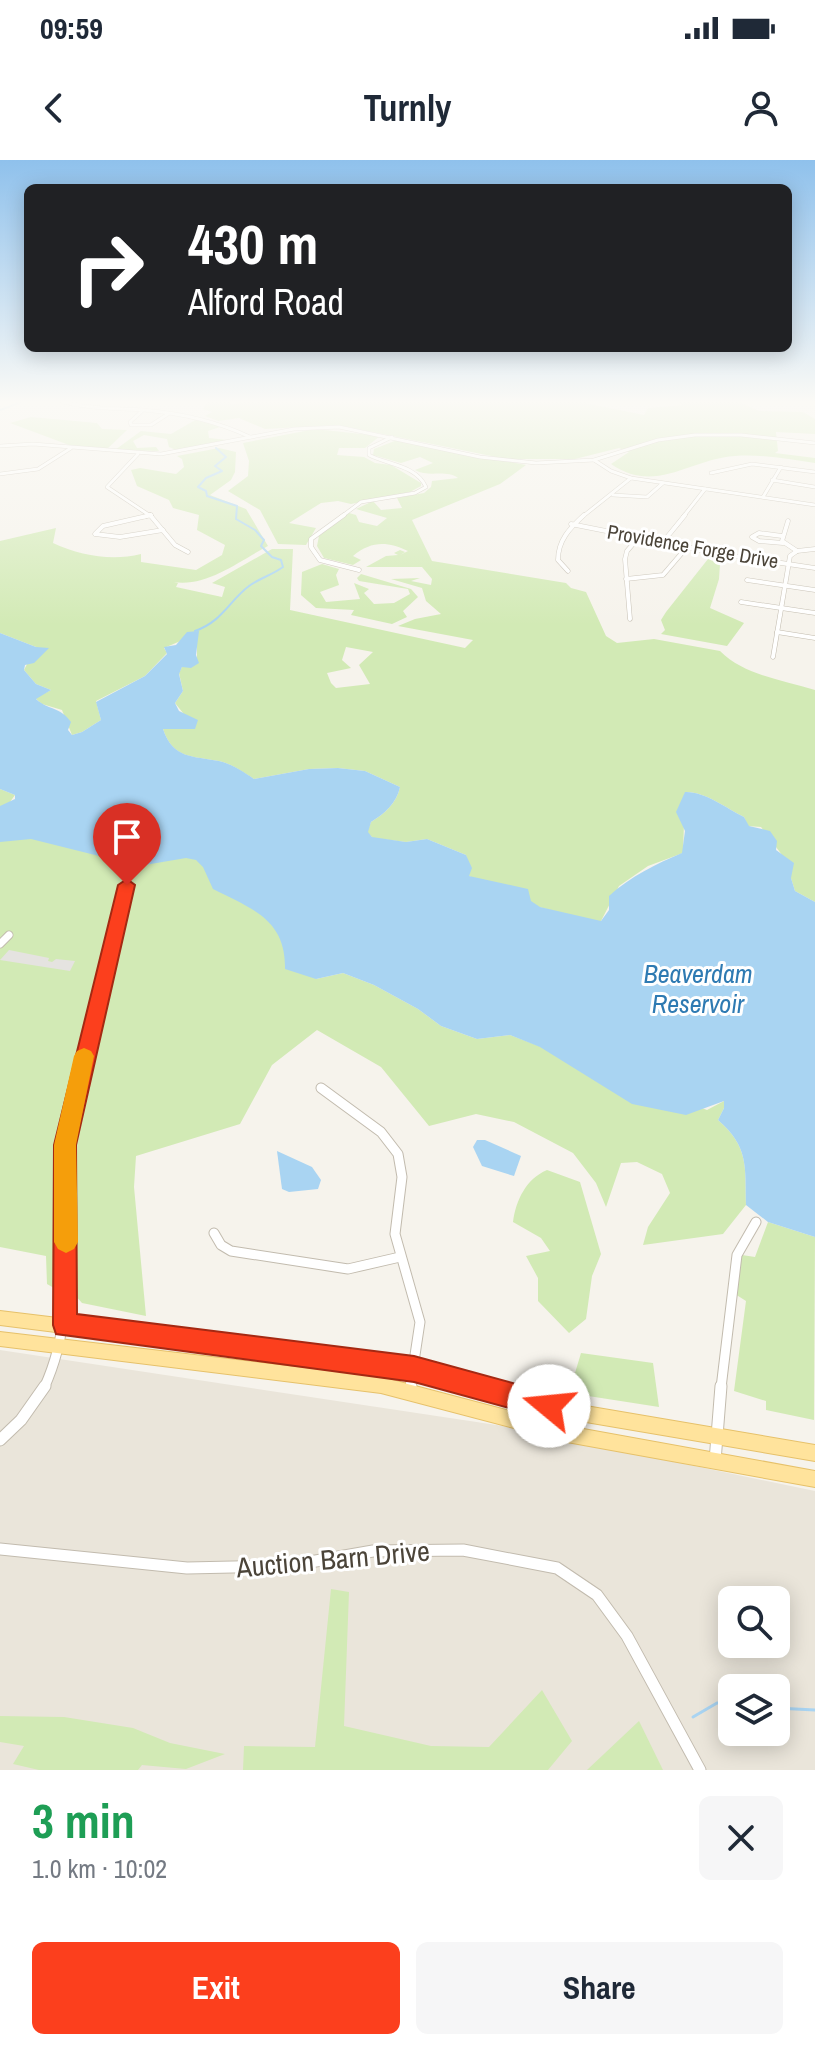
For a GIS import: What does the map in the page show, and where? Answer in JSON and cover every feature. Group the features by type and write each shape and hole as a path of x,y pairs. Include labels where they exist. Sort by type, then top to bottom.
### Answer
{"main road":[{"path":"0,1318 414,1369 565,1410 815,1453"},
{"path":"0,1339 319,1376 410,1391 567,1434 815,1479"}],"street":[{"path":"115,475 107,487 151,515 175,545 188,552"},
{"path":"359,570 320,560 311,547 311,539 361,502 415,493 426,487 424,480 416,475"},
{"path":"623,475 815,505"},
{"path":"763,497 775,475"},
{"path":"568,571 560,565 557,549 571,524 613,495 631,478"},
{"path":"772,480 815,487"},
{"path":"613,495 646,498 656,494 663,483"},
{"path":"663,542 705,489"},
{"path":"151,515 103,526 95,534 120,537 163,530"},
{"path":"783,543 782,536 788,521"},
{"name":"Providence Forge Drive","path":"571,524 815,568"},
{"path":"782,536 759,533 752,537 759,541 783,543 797,551"},
{"path":"630,619 625,555 639,537"},
{"path":"626,579 663,575 687,547"},
{"path":"773,657 790,556 797,551 815,549"},
{"path":"747,580 815,590"},
{"path":"741,602 815,613"},
{"path":"777,632 815,638"},
{"path":"0,1440 42,1393 65,1325 65,1145 127,885"},
{"path":"0,944 9,935"},
{"path":"321,1088 381,1132 398,1154 402,1177 395,1234 419,1309 420,1331 410,1391"},
{"path":"715,1462 715,1437 737,1255 756,1222"},
{"path":"214,1233 221,1245 231,1251 337,1268 363,1267 400,1257"},
{"name":"Auction Barn Drive","path":"0,1549 187,1568 287,1566 373,1551 463,1550 557,1568 597,1595 627,1636 700,1770"}],"shaded area":[{"path":"9,950 49,958 48,961 52,962 56,959 75,961 70,971 0,960"},
{"path":"0,1350 503,1426 815,1491 815,1770 0,1770"}],"green space":[{"path":"133,475 233,475 210,495 246,509 268,546 211,577 186,583 174,582 178,583 176,587 222,597 225,587 212,583 272,549 293,549 290,610 465,648 473,640 398,626 441,614 426,601 422,588 391,579 420,578 411,581 431,585 432,579 422,567 366,567 386,556 398,555 394,553 400,550 405,552 400,555 408,551 393,545 373,545 353,556 361,560 353,565 324,558 317,546 319,536 349,513 356,515 359,522 377,526 387,518 356,509 373,501 381,510 402,508 397,498 424,493 431,487 432,481 458,478 453,475 512,475 500,484 412,520 432,561 566,583 571,588 586,592 606,636 617,643 654,639 720,651 752,671 815,690 815,902 795,891 785,859 761,827 748,826 744,817 707,797 685,792 683,853 648,866 619,886 601,921 539,907 469,876 466,855 427,839 406,842 373,838 367,832 371,822 389,808 400,787 365,771 309,769 254,779 228,764 178,751 163,729 195,728 175,703 183,691 179,673 182,667 197,660 197,634 164,648 167,653 145,676 96,701 101,720 72,735 62,710 42,704 35,698 51,690 36,684 24,670 36,647 0,633 0,541 56,528 53,543 74,551 108,557 141,554 141,562 196,570 222,555 225,545 197,530 199,515 173,508 169,500 137,486","holes":["346,647 373,652 359,665 370,684 336,688 331,683 327,673 351,668 342,660"]},
{"path":"408,475 421,486 410,492 351,504 338,501 321,503 289,523 316,528 306,545 278,544 260,510 228,491 248,476"},
{"path":"708,559 720,564 710,608 744,623 727,646 661,634 665,630 661,620 666,612"},
{"path":"322,564 339,569 336,575 339,585 320,592 326,602 360,599 354,583 369,589 364,593 374,604 394,603 410,594 408,589 359,581 357,578 361,574 411,589 418,597 403,611 407,617 392,624 351,615 354,610 316,608 301,595 302,572"},
{"path":"0,789 15,795 10,802 228,849 316,979 343,973 374,985 418,1009 441,1026 477,1039 510,1035 707,1110 724,1101 718,1120 740,1148 745,1168 746,1205 723,1234 643,1245 648,1227 670,1193 662,1174 637,1162 621,1163 606,1207 596,1183 573,1153 514,1122 476,1114 429,1126 381,1067 317,1030 272,1065 240,1124 136,1156 134,1187 146,1316 82,1303 74,1294 71,1149 61,1154 61,1282 54,1300 54,1288 47,1284 46,1256 0,1247"},
{"path":"547,1170 580,1182 601,1254 592,1276 586,1319 569,1333 538,1301 538,1278 526,1256 550,1251 541,1238 513,1222 523,1191 533,1179"},
{"path":"768,1222 815,1237 814,1420 766,1410 766,1401 734,1391 746,1301 735,1294 742,1255 755,1257"},
{"path":"581,1353 653,1363 659,1407 569,1393"},
{"path":"331,1589 349,1592 344,1726 431,1746 489,1747 542,1690 572,1741 548,1770 243,1770 244,1746 315,1747"},
{"path":"0,1716 64,1717 133,1728 170,1743 225,1754 186,1769 142,1765 138,1770 39,1770 13,1764 24,1746 0,1742"},
{"path":"639,1721 663,1770 587,1770"}],"water":[{"name":"Beaverdam Reservoir","path":"199,631 196,655 199,663 191,668 182,667 179,674 183,691 175,703 179,711 198,720 195,729 163,729 178,751 192,757 224,762 254,779 309,769 365,771 400,787 389,808 371,822 368,832 372,837 406,842 427,839 466,855 472,868 469,876 528,889 531,901 540,907 601,921 609,910 609,896 617,889 644,871 682,853 685,831 676,812 685,792 707,797 744,817 749,826 770,831 777,841 776,850 794,863 791,878 795,891 815,902 815,1237 768,1222 746,1205 745,1168 740,1148 718,1120 724,1101 686,1115 632,1104 540,1047 510,1035 477,1039 441,1026 418,1009 374,985 343,973 316,979 285,969 280,938 273,927 253,910 213,889 203,867 196,860 186,858 139,866 31,839 0,842 0,806 15,799 15,795 0,789 0,633 36,647 49,648 34,663 25,665 24,670 36,684 51,690 36,699 67,717 71,722 68,730 72,735 101,720 96,702 145,676 167,654 164,647 176,645 187,632"},
{"path":"477,1140 485,1140 521,1156 514,1176 482,1166 473,1147"},
{"path":"277,1151 312,1167 321,1180 318,1189 289,1192 282,1189"}],"waterway":[{"path":"195,631 219,616 249,586 283,567 281,560 272,557 261,546 264,540 255,530 236,519 237,506 207,496 206,491 198,487 213,475"},
{"path":"693,1717 718,1703"},
{"path":"790,1709 815,1710"}],"slow traffic":[{"path":"66,1242 65,1145 84,1056"}],"route":[{"path":"127,885 65,1145 65,1325 414,1369 549,1406"}]}
